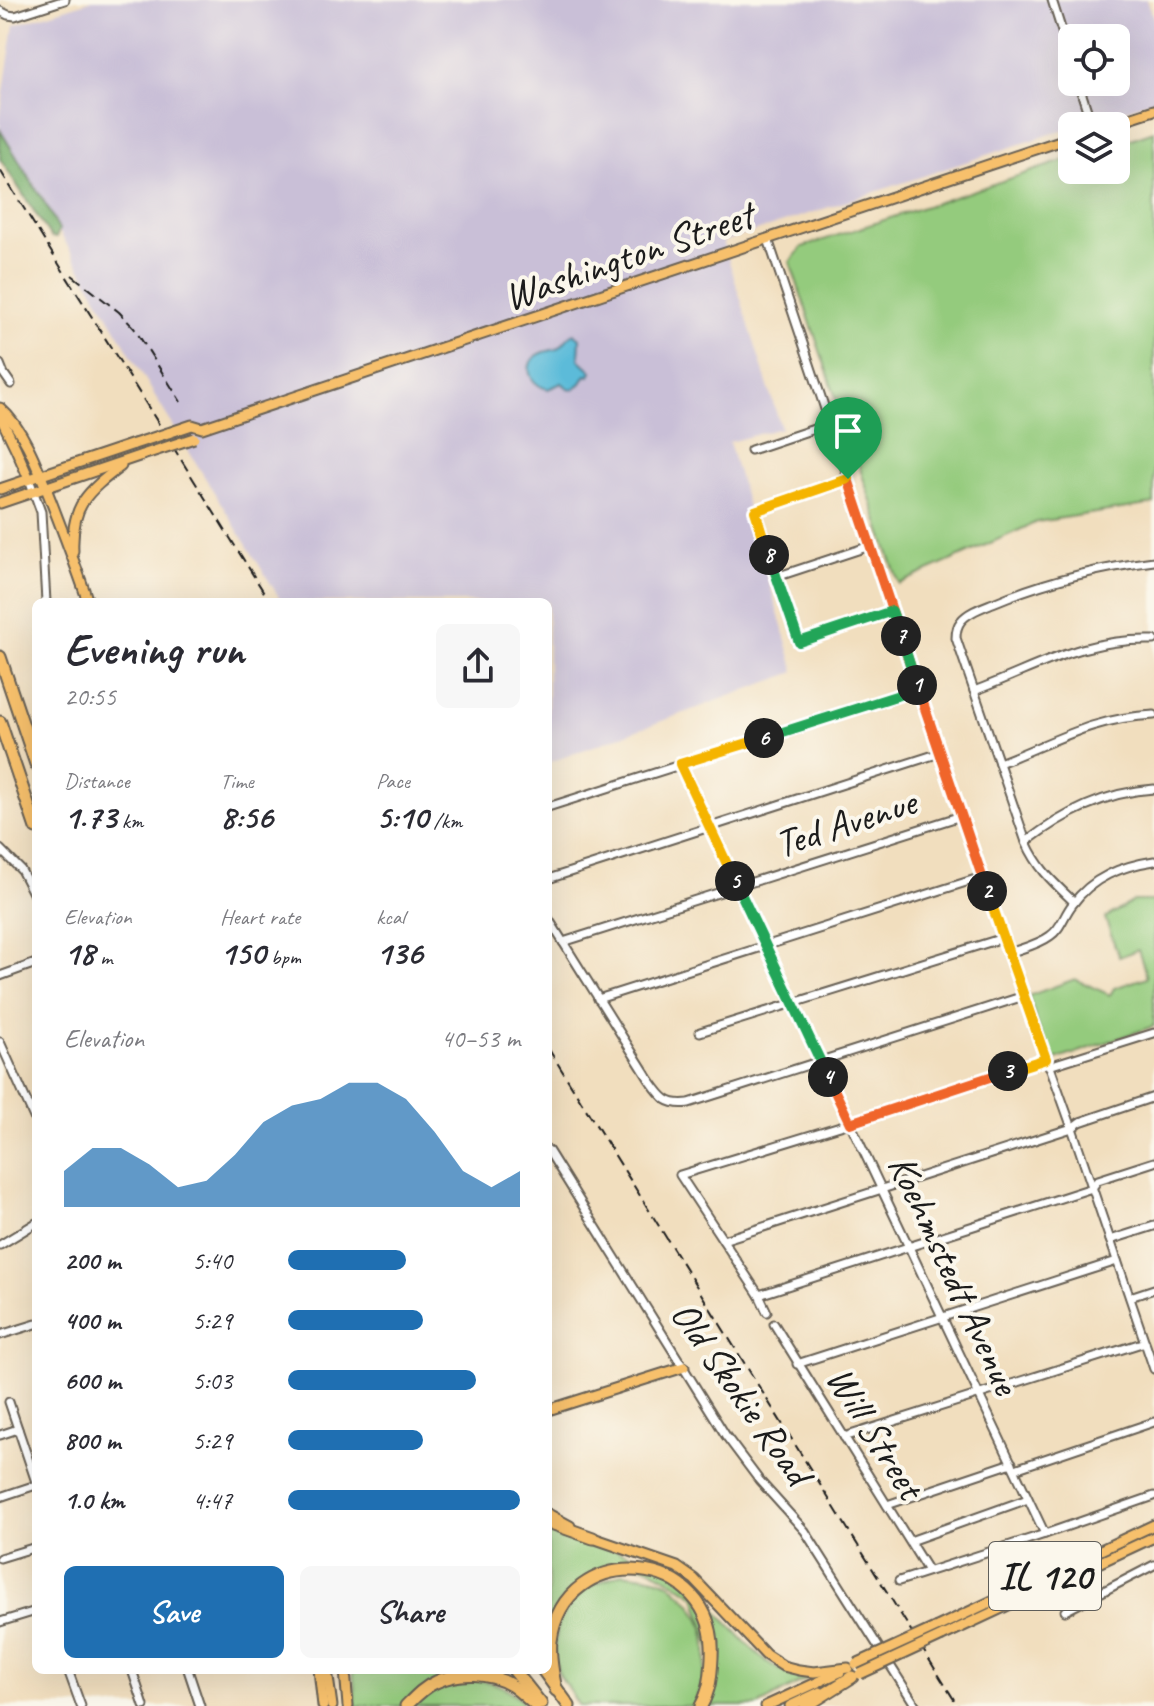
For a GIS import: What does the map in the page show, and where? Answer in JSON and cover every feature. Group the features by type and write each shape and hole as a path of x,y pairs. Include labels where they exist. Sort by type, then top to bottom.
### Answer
{"highway":[{"path":"0,657 32,752"},
{"path":"0,722 32,816"},
{"path":"552,1523 593,1538"},
{"path":"552,1638 560,1612 568,1600 579,1588 599,1576 625,1569 641,1569 668,1577 692,1596 703,1613 713,1645 711,1683 701,1706"},
{"path":"552,1666 556,1690"},
{"path":"806,1706 854,1671"},
{"path":"406,1706 435,1682 460,1674 487,1676 509,1684 536,1706"},
{"path":"517,1674 542,1706"},
{"path":"546,1674 569,1706"}],"main road":[{"path":"1130,118 1154,110"},
{"name":"Washington Street","path":"0,489 192,425 202,428 1058,142"},
{"path":"0,408 26,445 41,475 87,598"},
{"path":"0,416 29,479"},
{"path":"0,503 194,438 202,428"},
{"path":"74,559 73,527 82,501 98,483 130,459"},
{"path":"552,1409 684,1367"},
{"path":"552,1516 593,1538 677,1567 694,1579 766,1655 783,1666 814,1672 854,1671"},
{"name":"IL 120","path":"790,1706 854,1671 1154,1525"},
{"name":"IL 120","path":"939,1631 1154,1537"},
{"name":"IL 120","path":"766,1706 854,1671"},
{"path":"319,1674 323,1706"},
{"path":"328,1674 332,1706"},
{"path":"345,1674 348,1706"}],"street":[{"path":"2,12 15,16 65,0"},
{"path":"1052,0 1060,24"},
{"path":"768,239 961,816 1152,1355 1154,1369"},
{"path":"0,364 11,384"},
{"path":"751,450 829,424"},
{"path":"29,479 41,512 46,598"},
{"path":"848,479 755,511 776,577 799,642 892,611"},
{"path":"776,577 870,546"},
{"path":"1074,902 1043,874 1034,861 956,632 965,617 1042,584 1087,572 1154,561"},
{"path":"974,691 1072,651 1130,640 1154,640"},
{"path":"552,806 918,689"},
{"path":"999,763 1087,726 1154,715"},
{"path":"552,878 940,753"},
{"name":"Koehmstedt Avenue","path":"680,764 1045,1534"},
{"path":"1026,842 1081,807 1122,793 1154,789"},
{"name":"Ted Avenue","path":"563,942 961,816"},
{"path":"0,849 21,870 32,891"},
{"path":"1009,953 1049,937 1074,902 1104,876 1121,868 1154,861"},
{"path":"598,999 982,877"},
{"path":"552,924 649,1079 659,1093 676,1105 1024,996"},
{"path":"700,1032 1003,938"},
{"path":"0,976 32,964"},
{"path":"767,1312 680,1175 1047,1062 1154,1033"},
{"path":"1,1047 32,1113"},
{"path":"723,1240 1072,1128 1080,1122 1154,1097"},
{"name":"Old Skokie Road","path":"552,1156 735,1448 805,1531 916,1706"},
{"path":"759,1295 1092,1188 1098,1180 1154,1162"},
{"path":"0,1245 32,1225"},
{"path":"1110,1240 1154,1226"},
{"path":"797,1364 1117,1261"},
{"path":"1130,1297 1154,1289"},
{"name":"Will Street","path":"774,1324 928,1571"},
{"path":"0,1335 32,1325"},
{"path":"844,1437 1145,1342"},
{"path":"9,1402 32,1472"},
{"path":"887,1505 1154,1422"},
{"path":"0,1435 18,1429"},
{"path":"0,1497 32,1485"},
{"path":"899,1581 1154,1496"},
{"path":"910,1541 1028,1499"},
{"path":"0,1558 32,1548"},
{"path":"1065,1611 1154,1565"},
{"path":"0,1622 32,1612"},
{"path":"69,1674 81,1706"},
{"path":"133,1674 144,1706"},
{"path":"189,1674 200,1706"}],"shaded area":[{"path":"93,0 1147,0 1154,20 1154,100 1118,112 1058,112 1058,132 723,242 781,428 729,442 795,672 552,762 552,598 280,598 162,408 0,130 14,25"}],"green space":[{"path":"0,130 49,210 59,230 56,238 51,237 0,159"},
{"path":"1154,131 1154,504 1037,522 899,584 790,262 802,247 1058,163 1058,184 1130,184 1130,139"},
{"path":"1134,901 1154,901 1154,1026 1050,1062 1028,996 1075,979 1110,995 1114,988 1147,977 1138,950 1119,957 1105,918"},
{"path":"552,1528 672,1569 698,1591 766,1661 778,1669 809,1678 758,1706 703,1706 715,1663 695,1596 646,1567 620,1565 594,1574 572,1590 552,1619"},
{"path":"622,1573 666,1582 690,1603 698,1616 704,1631 706,1661 694,1706 579,1706 558,1672 554,1656 558,1624 580,1590"},
{"path":"353,1674 454,1674 401,1706 356,1706"},
{"path":"461,1678 497,1684 512,1692 527,1706 410,1706 422,1693"}],"water":[{"path":"574,333 580,338 579,359 592,371 590,376 586,375 574,389 562,383 548,389 535,382 530,372 532,361 542,353 560,347"}],"railway":[{"path":"0,170 268,598"},
{"path":"72,275 119,312 134,328 181,402"},
{"path":"552,1054 958,1706"}],"route":[{"path":"848,479 1046,1059 850,1123 680,764 918,689 892,611 799,642 790,617 755,511 848,479"}]}
